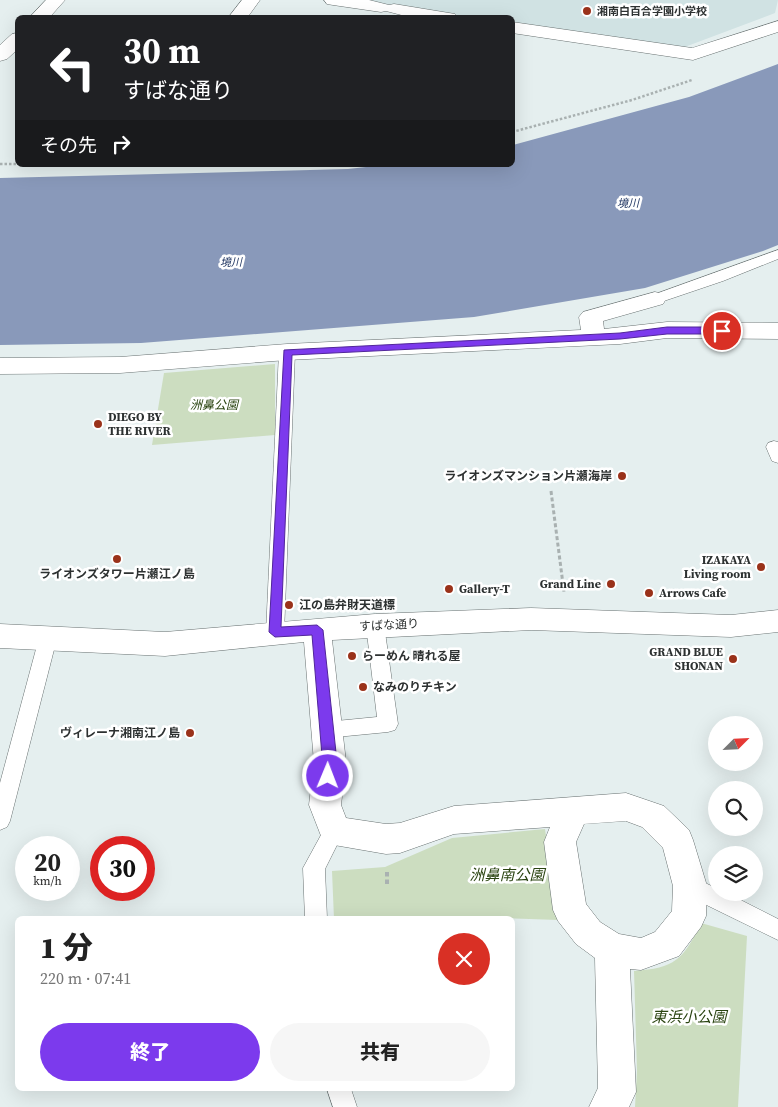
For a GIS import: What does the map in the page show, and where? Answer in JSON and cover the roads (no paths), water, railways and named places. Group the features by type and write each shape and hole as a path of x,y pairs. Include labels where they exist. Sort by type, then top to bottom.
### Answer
{"street":[{"path":"41,15 56,0"},
{"path":"239,15 251,0"},
{"path":"332,0 423,15"},
{"path":"515,27 693,54 778,26"},
{"path":"0,55 15,41"},
{"path":"593,337 591,317 655,299"},
{"path":"0,366 120,365 287,352 620,336 667,330 778,331"},
{"name":"すばな通り","path":"0,636 165,644 275,632 375,625 567,619 731,626 778,621"},
{"path":"317,630 330,762 325,805 334,831 386,839 400,838 454,820 573,811 626,807 652,816 677,840 690,886 689,916 667,944 641,954 612,950 588,933 570,910 560,842 573,811"},
{"path":"608,1107 617,1092 612,950"}],"lane":[{"path":"655,299 718,278 778,254"},
{"path":"275,632 287,352"},
{"path":"326,730 388,724 375,625"},
{"path":"0,821 48,638"},
{"path":"316,916 314,868 334,831"},
{"path":"690,886 778,930"},
{"path":"341,1091 345,1107"}],"water":[{"name":"境川","path":"778,64 778,245 645,288 474,317 141,343 0,345 0,178 366,167 515,167 515,144 689,97"}],"place":[{"name":"湘南白百合学園小学校","path":"587,11"},
{"name":"DIEGO BY THE RIVER","path":"98,424"},
{"name":"ライオンズマンション片瀬海岸","path":"622,476"},
{"name":"ライオンズタワー片瀬江ノ島","path":"117,559"},
{"name":"IZAKAYA Living room","path":"761,567"},
{"name":"Grand Line","path":"611,584"},
{"name":"Gallery-T","path":"449,589"},
{"name":"Arrows Cafe","path":"649,593"},
{"name":"江の島弁財天道標","path":"289,605"},
{"name":"らーめん 晴れる屋","path":"352,656"},
{"name":"GRAND BLUE SHONAN","path":"733,659"},
{"name":"なみのりチキン","path":"363,687"},
{"name":"ヴィレーナ湘南江ノ島","path":"190,733"}],"park label":[{"name":"洲鼻公園","path":"214,405"},
{"name":"洲鼻南公園","path":"507,875"},
{"name":"東浜小公園","path":"689,1017"}]}
